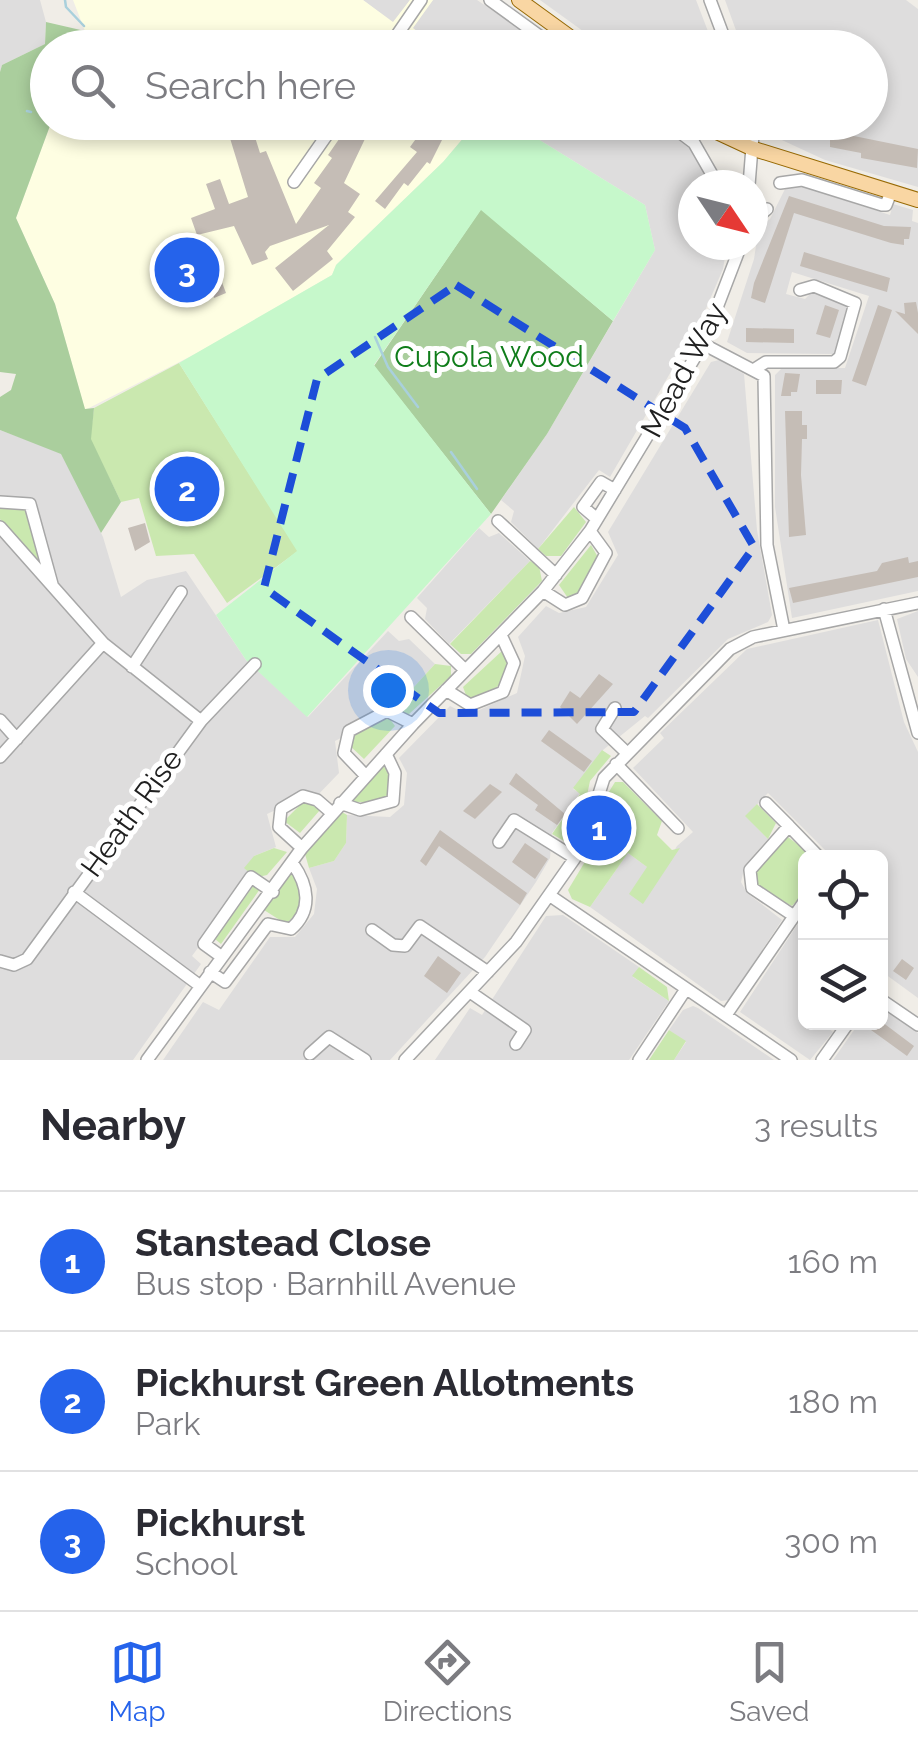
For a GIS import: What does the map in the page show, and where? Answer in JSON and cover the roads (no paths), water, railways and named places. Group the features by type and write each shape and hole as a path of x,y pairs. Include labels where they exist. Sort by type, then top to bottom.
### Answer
{"main road":[{"path":"519,0 560,30"},
{"path":"733,140 918,200"}],"street":[{"path":"400,30 421,0"},
{"path":"490,0 531,30"},
{"path":"710,0 721,30"},
{"path":"294,182 323,140"},
{"path":"689,140 709,170"},
{"path":"750,170 752,140"},
{"path":"780,182 802,180 882,205 886,205 891,192"},
{"name":"Mead Way","path":"148,1060 302,848 365,775 542,591 594,525 704,344 735,260"},
{"path":"755,370 766,362 834,362 840,358 856,312 855,303 814,286 800,290"},
{"path":"704,344 764,376 767,544 784,630"},
{"name":"Mead Way","path":"542,591 565,605 582,598 606,553 583,507 601,482 615,490"},
{"path":"0,502 30,504 53,588"},
{"path":"498,521 556,574"},
{"path":"0,527 103,644 201,721"},
{"path":"132,667 181,592"},
{"path":"405,1060 488,972 549,895 587,837 597,790 616,764 730,649 753,637 918,603"},
{"path":"884,608 918,733"},
{"path":"411,617 465,670"},
{"path":"446,690 470,705 503,692 514,662 501,635"},
{"path":"0,758 103,644"},
{"name":"Heath Rise","path":"0,961 14,965 27,959 201,721 255,664"},
{"path":"615,708 599,732 627,753"},
{"path":"365,775 344,753 348,731 387,711 413,724"},
{"path":"0,720 17,738"},
{"path":"302,848 279,827 281,810 302,796 336,808 372,810 393,800 395,773 386,754"},
{"path":"616,764 678,828"},
{"path":"766,803 812,850"},
{"path":"498,842 514,820 575,858"},
{"path":"789,826 750,870 748,880 752,888 794,916"},
{"name":"Mead Way","path":"210,972 225,982 268,924 291,928 306,906 304,880 293,864"},
{"path":"222,957 204,944 252,877 273,892"},
{"path":"74,892 200,984"},
{"path":"549,895 791,1060"},
{"path":"726,1016 798,910"},
{"path":"256,914 268,924"},
{"path":"372,930 393,944 405,946 420,926 488,972"},
{"path":"638,1060 686,989"},
{"path":"470,992 525,1030 516,1044"},
{"path":"888,1004 918,1025"},
{"path":"822,1060 843,1030"},
{"path":"310,1054 329,1037 365,1060"}],"waterway":[{"path":"65,0 66,7 84,26"},
{"path":"375,337 388,367 418,407"},
{"path":"451,452 477,489"}],"place":[{"name":"Pickhurst","path":"187,270"},
{"name":"Pickhurst Green Allotments","path":"187,489"},
{"name":"Stanstead Close","path":"599,828"}],"park label":[{"name":"Cupola Wood","path":"489,357"}]}
